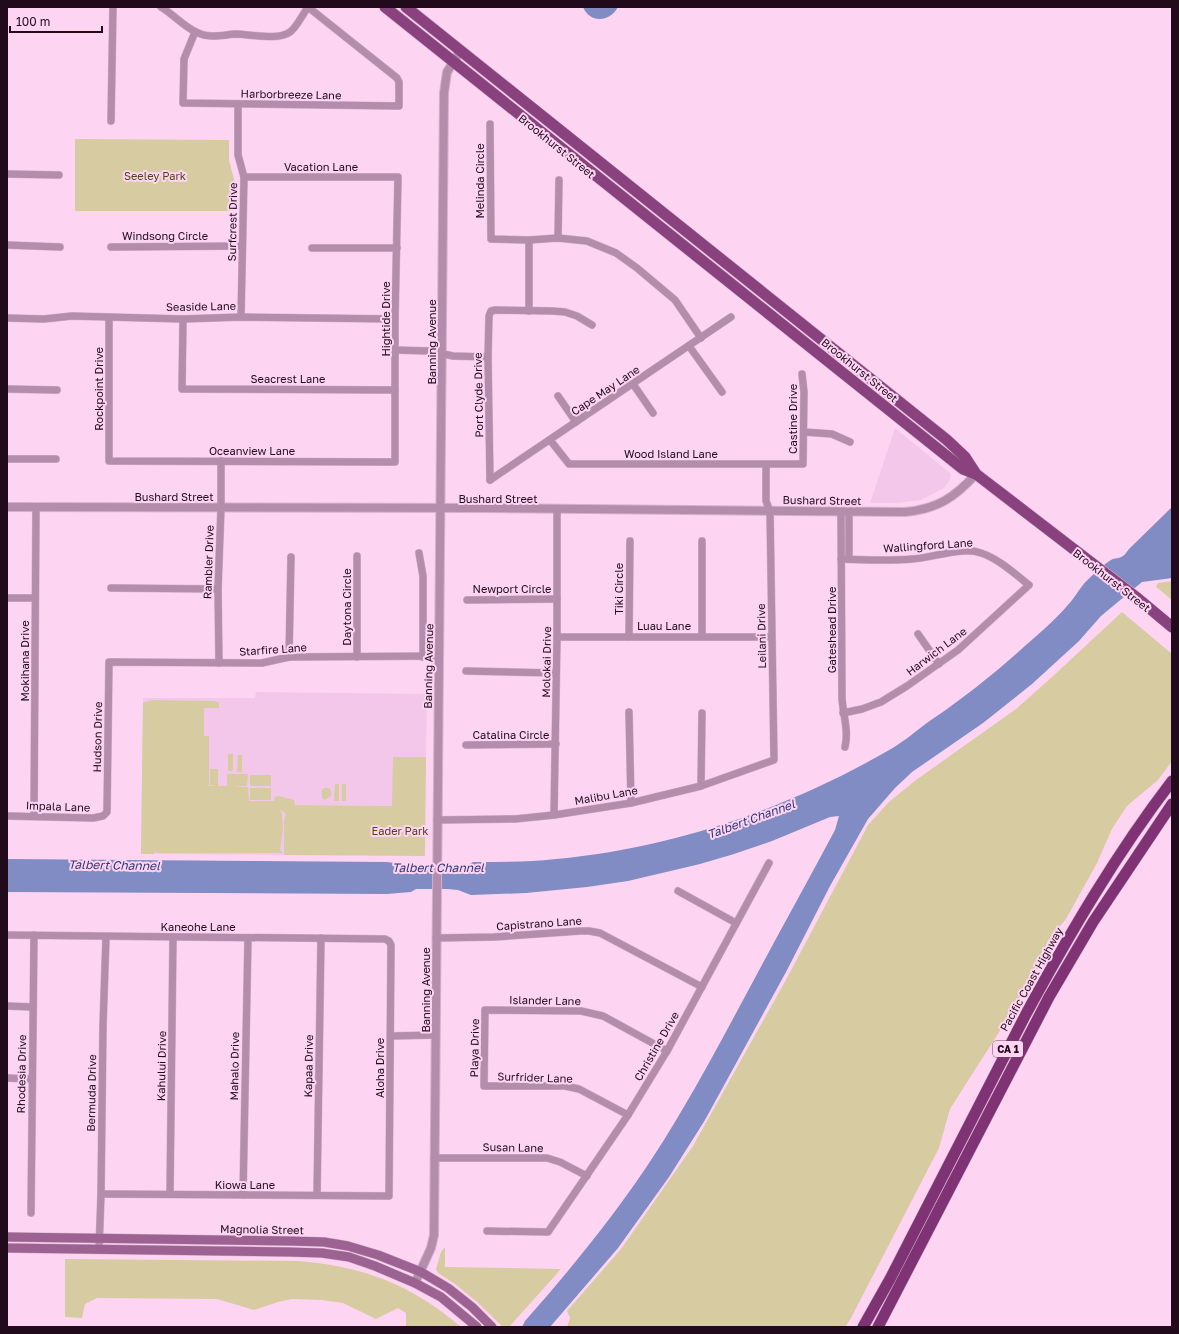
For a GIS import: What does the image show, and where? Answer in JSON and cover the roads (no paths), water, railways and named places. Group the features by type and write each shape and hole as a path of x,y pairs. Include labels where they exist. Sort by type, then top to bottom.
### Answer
{"highway":[{"name":"Pacific Coast Highway","path":"863,1327 894,1272 1048,973 1121,852 1172,781"},
{"name":"CA 1","path":"878,1327 1057,984 1093,922 1172,804"}],"main road":[{"name":"Brookhurst Street","path":"385,7 963,469 976,474 1136,597 1172,627"},
{"path":"394,7 409,20 425,22"},
{"name":"Brookhurst Street","path":"406,7 947,440 965,456 976,474"},
{"path":"730,283 738,272"},
{"name":"Magnolia Street","path":"7,1237 324,1242 348,1246 378,1255 421,1272 454,1293 472,1307 492,1327"},
{"name":"Magnolia Street","path":"7,1248 208,1250 322,1253 349,1257 415,1283 441,1297 477,1327"}],"street":[{"path":"111,121 113,7"},
{"path":"161,7 195,32 212,36 235,34 283,36 291,32 308,7"},
{"name":"Harborbreeze Lane","path":"195,32 184,59 183,103 399,106 399,82 397,78 308,7"},
{"name":"Banning Avenue","path":"415,1283 431,1248 434,1234 444,93 447,72 461,50"},
{"name":"Surfcrest Drive","path":"238,104 238,155 244,177 241,317"},
{"name":"Melinda Circle","path":"490,124 491,239 529,240"},
{"path":"7,174 59,175"},
{"name":"Vacation Lane","path":"244,177 398,177"},
{"name":"Hightide Drive","path":"395,462 395,319 398,177"},
{"path":"558,238 560,180"},
{"path":"592,325 577,316 565,312 529,311 529,240 558,238 587,241 616,253 637,268 675,300 701,338"},
{"path":"7,245 60,247"},
{"name":"Windsong Circle","path":"111,246 242,246"},
{"path":"312,248 397,248"},
{"name":"Port Clyde Drive","path":"490,480 488,357 489,316 491,311 495,310 529,311"},
{"name":"Seaside Lane","path":"7,318 44,319 72,316 183,319 241,317 395,319"},
{"name":"Rockpoint Drive","path":"109,317 109,461"},
{"name":"Cape May Lane","path":"490,480 730,317"},
{"name":"Seacrest Lane","path":"183,319 182,389 395,390"},
{"path":"689,346 722,392"},
{"path":"395,350 429,351 453,356 488,357"},
{"name":"Castine Drive","path":"802,374 804,392 803,464"},
{"path":"633,384 653,413"},
{"path":"7,389 57,390"},
{"path":"558,396 576,422"},
{"path":"804,432 832,434 850,442"},
{"name":"Wood Island Lane","path":"550,440 569,464 803,464"},
{"path":"7,459 56,460"},
{"name":"Oceanview Lane","path":"109,461 395,462"},
{"name":"Rambler Drive","path":"219,663 218,589 221,461"},
{"name":"Leilani Drive","path":"766,465 766,501 770,511 774,760"},
{"name":"Bushard Street","path":"7,507 441,508 905,512 919,511 945,501 963,488 976,474"},
{"name":"Mokihana Drive","path":"34,816 36,507"},
{"name":"Molokai Drive","path":"554,815 556,744 557,509"},
{"name":"Gateshead Drive","path":"845,512 843,713 848,736 845,747"},
{"name":"Tiki Circle","path":"629,637 630,541"},
{"path":"702,541 702,636"},
{"name":"Wallingford Lane","path":"845,559 911,559 956,552 981,553 1005,566 1029,585"},
{"name":"Banning Avenue","path":"420,553 423,576 423,657"},
{"name":"Daytona Circle","path":"357,556 357,657"},
{"path":"289,657 291,557"},
{"name":"Harwich Lane","path":"843,713 862,709 881,702 908,686 958,650 1029,585"},
{"path":"111,588 218,589"},
{"path":"7,598 35,598"},
{"name":"Newport Circle","path":"467,600 557,599"},
{"path":"918,634 939,664"},
{"name":"Luau Lane","path":"557,637 772,636"},
{"name":"Starfire Lane","path":"109,662 262,663 289,657 439,656"},
{"name":"Hudson Drive","path":"107,812 109,662"},
{"path":"466,672 556,673"},
{"path":"629,712 631,803"},
{"path":"701,786 702,713"},
{"name":"Catalina Circle","path":"466,745 556,744"},
{"name":"Malibu Lane","path":"437,820 515,819 554,815 631,803 701,786 774,760"},
{"name":"Impala Lane","path":"7,816 93,818 103,816 107,812"},
{"name":"Christine Drive","path":"487,1231 548,1232 628,1115 667,1051 769,864"},
{"path":"678,891 736,923"},
{"name":"Capistrano Lane","path":"436,938 494,938 594,931 702,987"},
{"name":"Kaneohe Lane","path":"7,935 173,938 385,939 389,941"},
{"name":"Rhodesia Drive","path":"31,1213 34,935"},
{"name":"Bermuda Drive","path":"99,1250 106,937"},
{"name":"Kahului Drive","path":"170,1194 173,938"},
{"name":"Mahalo Drive","path":"243,1195 248,938"},
{"name":"Kapaa Drive","path":"317,1195 321,938"},
{"name":"Aloha Drive","path":"389,941 391,945 389,1196"},
{"path":"7,1006 33,1007"},
{"name":"Islander Lane","path":"486,1010 581,1011 603,1016 667,1051"},
{"name":"Playa Drive","path":"484,1086 486,1010"},
{"path":"391,1036 436,1035"},
{"path":"7,1078 32,1079"},
{"name":"Surfrider Lane","path":"484,1086 565,1086 579,1089 628,1115"},
{"name":"Susan Lane","path":"434,1158 547,1158 560,1162 587,1176"},
{"name":"Kiowa Lane","path":"101,1194 389,1196"}],"water":[{"path":"583,7 618,7 610,16 600,19 590,16"},
{"name":"Talbert Channel","path":"1172,507 1172,578 1142,582 1101,616 1079,641 1032,684 983,723 912,772 895,788 868,819 830,886 786,972 705,1120 669,1177 618,1248 550,1327 522,1327 525,1321 576,1262 608,1221 667,1135 706,1068 835,830 839,816 830,817 772,841 700,864 628,881 526,893 471,895 458,890 448,889 416,889 411,892 387,894 7,892 7,859 387,862 413,865 417,867 449,868 461,865 463,868 473,862 536,861 600,854 687,835 730,822 812,790 891,749 901,742 992,675 1058,616 1092,575 1108,562 1123,556"}],"park label":[{"name":"Seeley Park","path":"155,175"},
{"name":"Eader Park","path":"400,830"}]}
